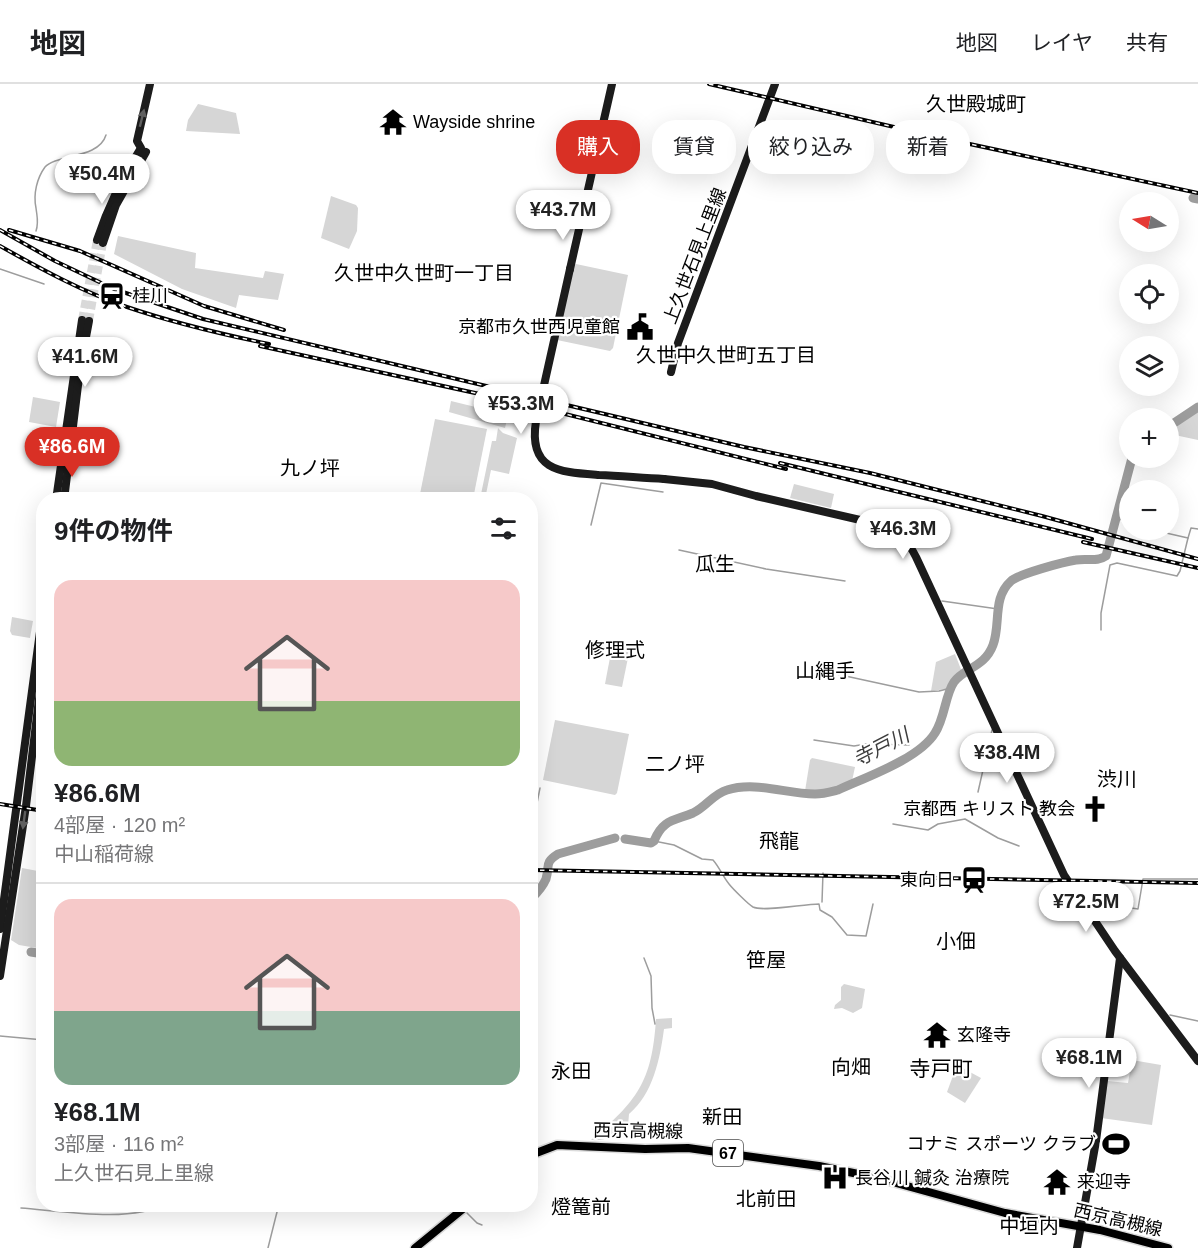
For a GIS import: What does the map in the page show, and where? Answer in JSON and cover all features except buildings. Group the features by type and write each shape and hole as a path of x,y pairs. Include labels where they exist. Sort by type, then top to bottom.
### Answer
{"main road":[{"path":"612,84 536,421 535,449 544,462 560,471 712,484 882,525 892,529 904,539 916,557 1064,875 1120,958 1198,1060"},
{"name":"上久世石見上里線","path":"671,372 678,343 775,84"},
{"path":"146,152 100,242 112,199 141,148 137,141 150,85"},
{"path":"57,492 86,320 65,492"},
{"path":"904,539 904,532 909,529"},
{"path":"0,929 36,661"},
{"path":"0,976 36,724"},
{"path":"1077,1248 1096,1141 1120,958"},
{"name":"西京高槻線","path":"538,1152 557,1145 645,1149 688,1148 819,1166 870,1176 1005,1213 1111,1233 1168,1248"},
{"path":"415,1248 459,1212"}],"shaded area":[{"path":"198,104 236,113 240,134 186,131 188,120"},
{"path":"331,196 356,205 358,208 357,231 349,249 321,238"},
{"path":"118,236 196,253 195,268 263,278 265,271 284,274 278,300 239,295 236,308 182,289 114,254"},
{"path":"576,264 628,275 613,348 610,351 557,340 573,266"},
{"path":"33,397 60,402 56,427 29,422"},
{"path":"451,401 508,415 505,428 449,412"},
{"path":"1198,410 1198,440 1179,436 1179,423"},
{"path":"435,419 487,429 474,492 420,492"},
{"path":"498,428 503,433 517,438 509,474 491,470 486,492 481,492 492,441 496,441"},
{"path":"794,484 834,494 831,508 790,498"},
{"path":"12,617 33,621 30,638 12,635 10,631"},
{"path":"614,646 630,648 622,687 605,684"},
{"path":"955,654 962,672 946,689 931,691 936,662"},
{"path":"555,720 629,734 615,795 543,780"},
{"path":"812,758 855,767 852,781 832,790 805,791"},
{"path":"22,868 36,871 36,948 19,945 11,940"},
{"path":"844,984 865,989 862,1008 853,1013 842,1008 834,1009 841,1000 841,987"},
{"path":"672,1018 672,1028 664,1029 650,1086 629,1114 628,1126 611,1137 591,1140 631,1101 646,1075 651,1059 656,1019"},
{"path":"1132,1060 1161,1065 1152,1125 1101,1118 1107,1081 1128,1083"},
{"path":"957,1065 981,1078 965,1103 947,1092"}],"waterway":[{"path":"36,231 38,222 35,192 42,171 50,163 95,148 102,143 106,135"},
{"path":"74,158 117,171"},
{"path":"1193,198 1198,199"},
{"path":"0,269 44,284"},
{"name":"寺戸川","path":"1179,420 1198,407"},
{"name":"寺戸川","path":"625,839 651,843 665,825 693,813 727,790 749,787 826,793 877,773 917,751 935,733 954,682 963,673 980,663 993,645 1001,595 1011,581 1052,566 1106,556 1129,468"},
{"path":"591,525 601,483 663,492"},
{"path":"1179,536 1188,538 1191,528 1198,529"},
{"path":"1101,630 1101,613 1110,565 1117,563 1177,576 1188,538"},
{"path":"679,550 766,569 845,581"},
{"path":"942,601 998,609"},
{"path":"827,672 919,692 951,688"},
{"path":"978,792 992,730"},
{"path":"814,740 854,746 909,745"},
{"path":"538,798 540,788"},
{"path":"893,824 928,830 938,824 965,819 998,838 1019,846"},
{"name":"寺戸川","path":"538,891 545,882 549,862 558,854 615,838"},
{"path":"654,841 674,845 702,859 713,860 729,884 753,907 774,908 819,904 820,910 832,917 847,935 866,936 873,904"},
{"path":"822,902 823,873"},
{"path":"1086,901 1138,909 1143,879 1198,879"},
{"name":"寺戸川","path":"31,952 36,953"},
{"path":"644,958 651,976 655,1024"},
{"path":"1170,1015 1198,1021"},
{"path":"0,1036 36,1039"},
{"path":"21,1208 36,1209"},
{"path":"64,1212 95,1214 140,1212"},
{"path":"268,1248 277,1212"},
{"path":"466,1212 482,1225"}],"tunnel":[{"path":"82,320 97,240"},
{"path":"89,321 103,243"}],"railway":[{"path":"709,84 937,137 1198,193"},
{"path":"0,230 55,261 114,289 203,319 744,447 870,473 1042,516 1198,559"},
{"path":"9,230 80,251 204,306 284,330"},
{"path":"0,246 78,287 127,307 198,328 269,344"},
{"path":"260,346 521,403 786,469"},
{"path":"780,463 1092,539"},
{"path":"1083,542 1198,568"},
{"path":"0,804 36,810"},
{"path":"538,870 1198,883"}],"place":[{"name":"Wayside shrine","path":"393,122"},
{"name":"桂川","path":"112,296"},
{"name":"京都市久世西児童館","path":"640,327"},
{"name":"京都西 キリスト 教会","path":"1095,809"},
{"name":"東向日","path":"974,880"},
{"name":"玄隆寺","path":"937,1035"},
{"name":"コナミ スポーツ クラブ","path":"1116,1144"},
{"name":"長谷川 鍼灸 治療院","path":"835,1178"},
{"name":"来迎寺","path":"1057,1182"}],"district":[{"name":"久世殿城町","path":"976,104"},
{"name":"久世中久世町一丁目","path":"424,273"},
{"name":"久世中久世町五丁目","path":"726,355"},
{"name":"九ノ坪","path":"310,468"},
{"name":"瓜生","path":"715,564"},
{"name":"修理式","path":"615,650"},
{"name":"山縄手","path":"825,671"},
{"name":"二ノ坪","path":"675,764"},
{"name":"渋川","path":"1117,779"},
{"name":"飛龍","path":"779,841"},
{"name":"小佃","path":"956,941"},
{"name":"笹屋","path":"766,960"},
{"name":"向畑","path":"851,1067"},
{"name":"寺戸町","path":"941,1068"},
{"name":"永田","path":"571,1071"},
{"name":"新田","path":"722,1117"},
{"name":"北前田","path":"766,1199"},
{"name":"燈篭前","path":"581,1207"},
{"name":"中垣内","path":"1029,1226"}]}
